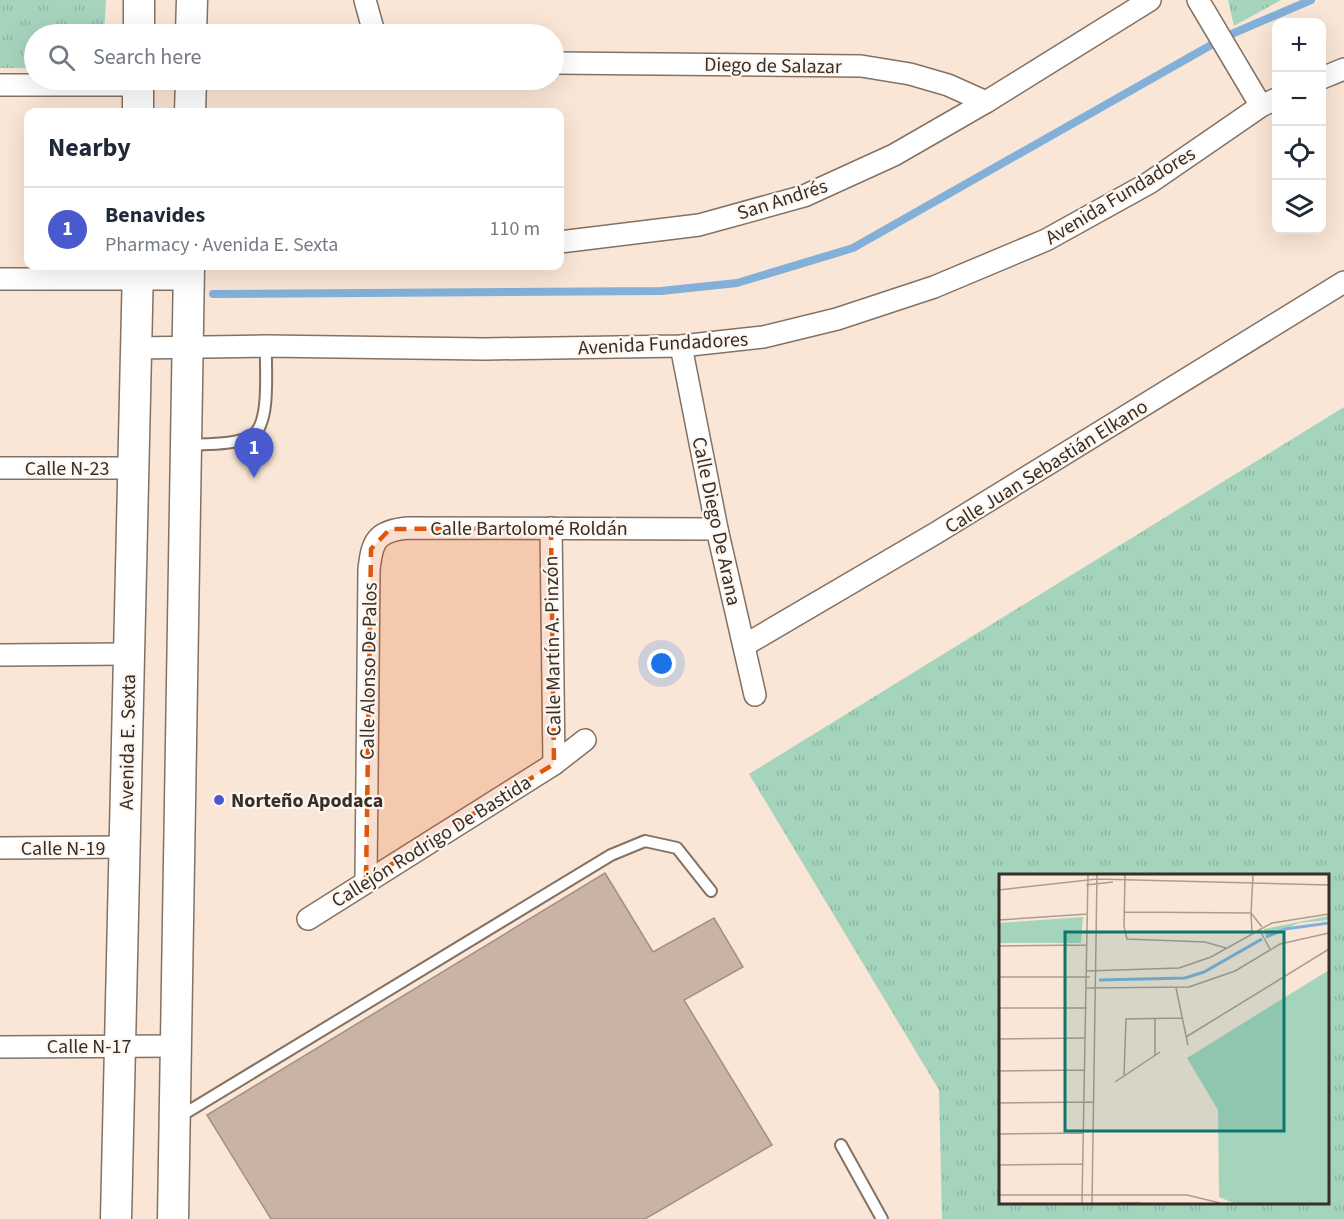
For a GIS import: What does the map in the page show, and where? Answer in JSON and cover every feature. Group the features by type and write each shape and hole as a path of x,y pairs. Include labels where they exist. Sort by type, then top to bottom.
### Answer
{"street":[{"path":"139,0 139,24"},
{"path":"191,24 192,0"},
{"path":"365,0 372,24"},
{"path":"986,102 1150,0"},
{"path":"1201,5 1240,68 1269,102"},
{"name":"Diego de Salazar","path":"564,63 861,66 910,74 948,85 986,102"},
{"path":"1326,76 1344,69"},
{"path":"0,85 24,86"},
{"path":"99,90 138,92"},
{"path":"190,108 191,90"},
{"name":"San Andrés","path":"564,242 699,225 804,196 894,155 986,102"},
{"name":"Avenida Fundadores","path":"137,348 266,346 485,349 681,346 764,337 837,319 934,287 1046,240 1139,189 1269,102"},
{"path":"0,279 138,272 189,272 173,1219"},
{"name":"Avenida E. Sexta","path":"116,1219 138,272"},
{"name":"Calle Juan Sebastián Elkano","path":"745,645 936,533 1344,282"},
{"name":"Calle Diego De Arana","path":"681,346 717,529 755,695"},
{"name":"Calle N-23","path":"0,468 134,468"},
{"name":"Calle Martín A. Pinzón","path":"550,528 554,764"},
{"name":"Calle Bartolomé Roldán","path":"369,570 371,549 378,538 390,529 717,529"},
{"name":"Calle Alonso De Palos","path":"366,880 369,570"},
{"path":"0,655 129,654"},
{"name":"Callejón Rodrigo De Bastida","path":"308,919 366,880 554,764 585,740"},
{"name":"Calle N-19","path":"0,848 125,847"},
{"name":"Calle N-17","path":"0,1047 177,1046"}],"lane":[{"path":"186,445 231,442 252,436 261,426 264,413 266,346"},
{"path":"175,1120 610,855 645,841 677,848 711,891"},
{"path":"841,1145 882,1219"}],"highlighted area":[{"path":"551,528 554,764 366,880 371,549 390,529"}],"green space":[{"path":"0,0 106,0 105,24 24,24 24,68 0,68"},
{"path":"1228,0 1281,0 1234,26"},
{"path":"1344,407 1344,1219 942,1219 939,1090 749,774"}],"building":[{"path":"605,873 653,952 714,918 743,967 684,1000 772,1145 645,1219 271,1219 207,1115"}],"waterway":[{"path":"213,294 661,291 737,283 853,248 1227,36 1311,0"}],"place":[{"name":"Benavides","path":"254,478"},
{"name":"Norteño Apodaca","path":"219,800"}]}
